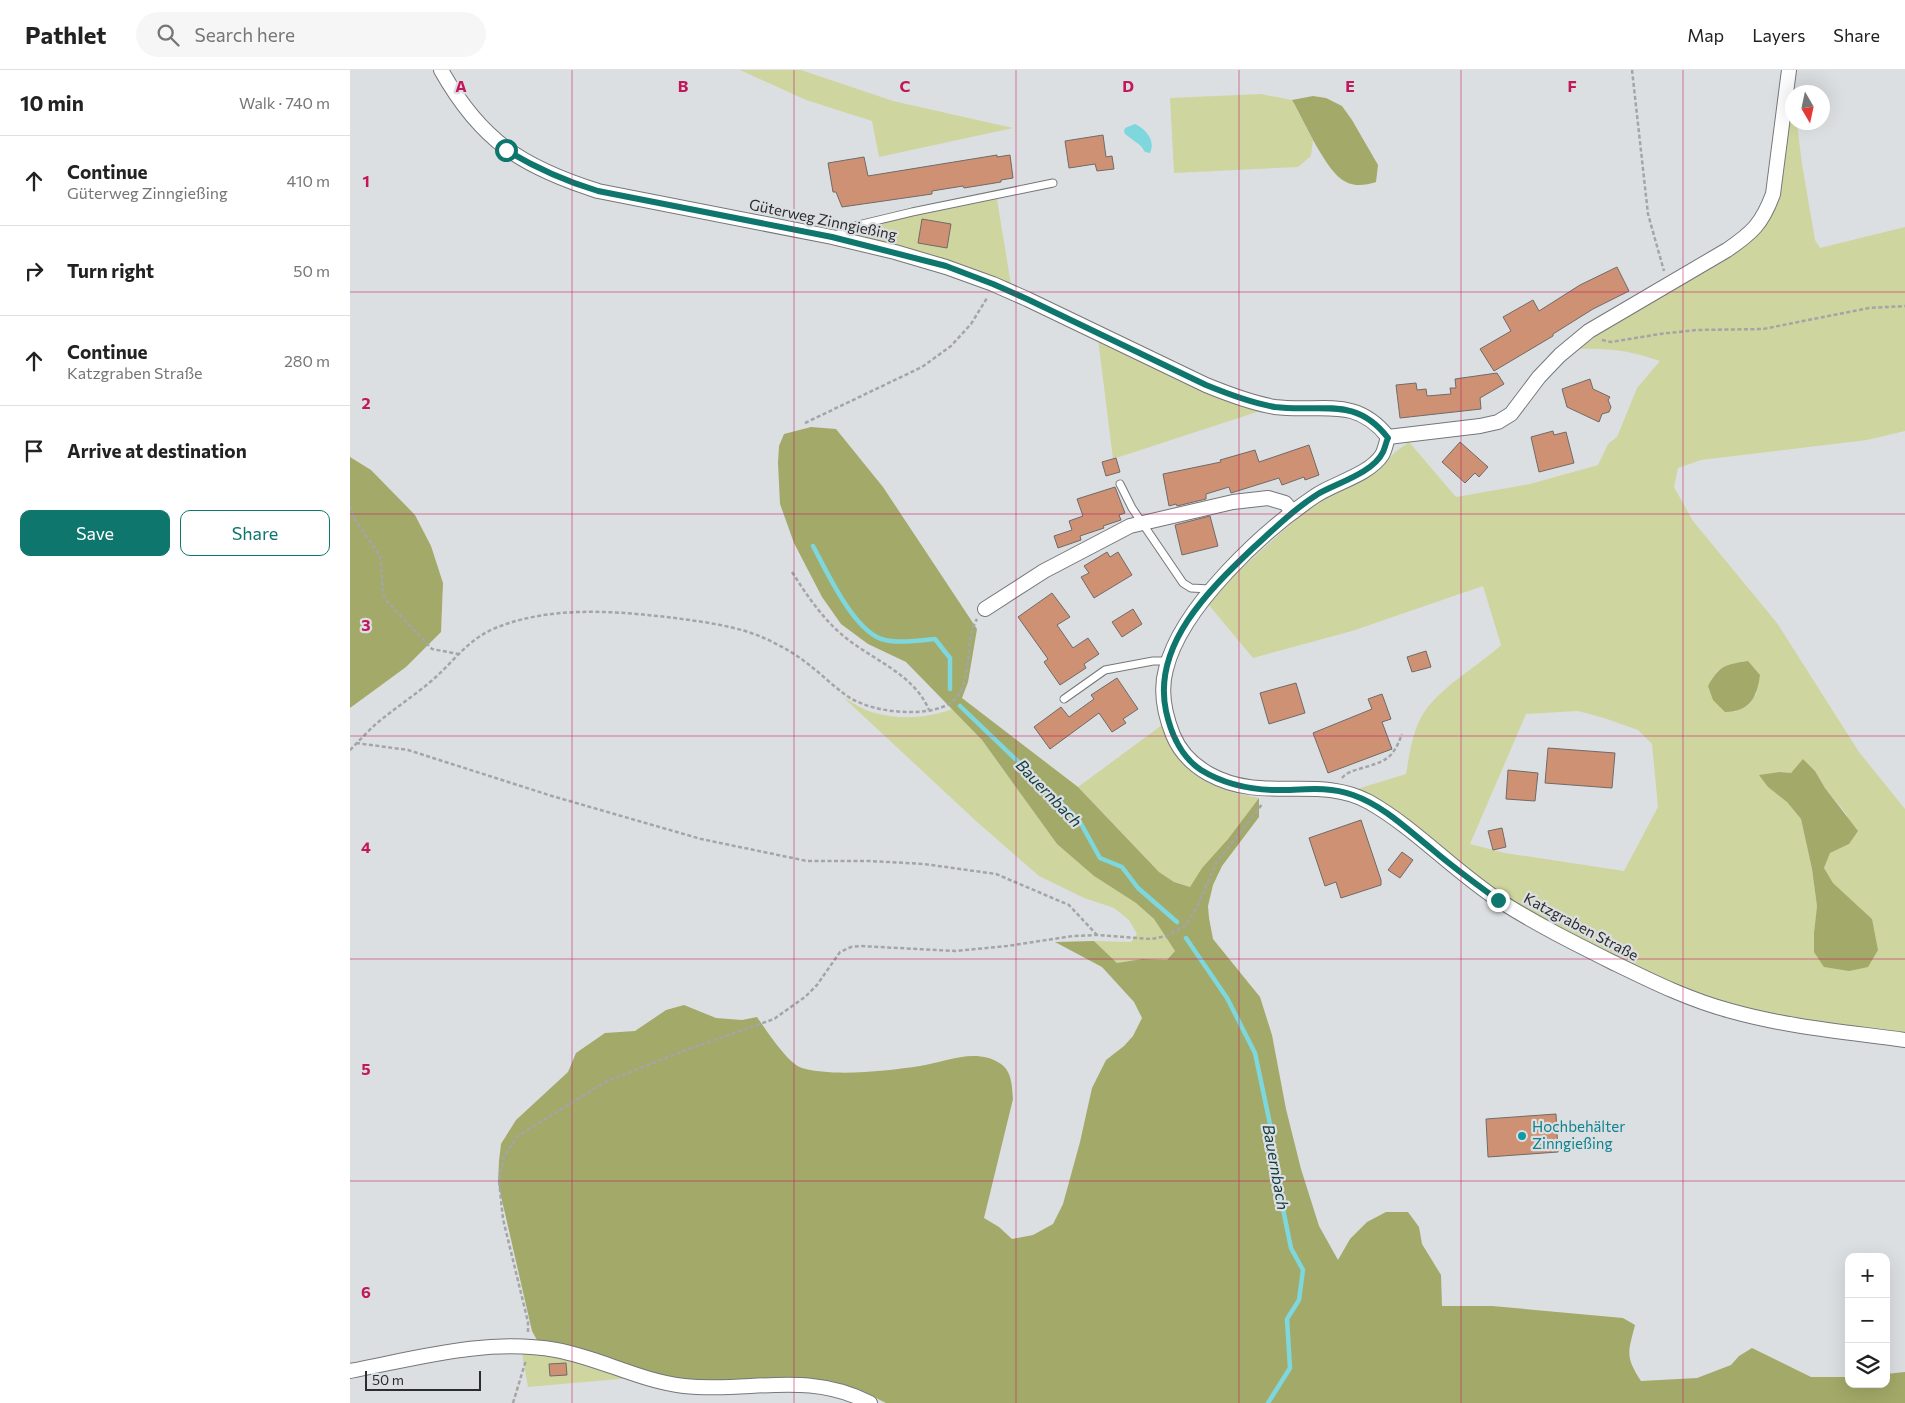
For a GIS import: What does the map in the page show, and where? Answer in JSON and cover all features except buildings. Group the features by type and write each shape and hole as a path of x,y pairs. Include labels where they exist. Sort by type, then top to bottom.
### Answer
{"street":[{"name":"Güterweg Zinngießing","path":"441,70 453,92 474,120 500,144 534,167 566,181 598,191 644,201 832,237 946,266 993,284 1206,385 1236,397 1275,407 1350,410 1363,414 1378,424 1388,438"},
{"path":"1388,438 1498,422 1511,414 1539,377 1560,355 1589,332 1738,242 1758,225 1767,211 1773,194 1789,70"},
{"name":"Katzgraben Straße","path":"1388,438 1383,453 1374,464 1318,494 1293,512 1227,572 1201,602 1184,628 1168,661 1164,687 1169,725 1176,743 1186,756 1199,769 1220,780 1241,786 1266,790 1314,788 1337,790 1367,801 1397,820 1462,874 1523,915 1588,950 1692,1000 1760,1019 1807,1028 1905,1040"},
{"path":"985,609 1044,571 1130,526 1233,502 1268,498 1285,503 1293,512"},
{"path":"350,1371 460,1350 494,1346 529,1346 588,1357 652,1379 682,1386 711,1388 807,1384 830,1388 870,1403"}],"lane":[{"path":"832,237 858,225 1053,183"},
{"path":"1120,484 1132,508 1183,583 1191,588 1213,589"},
{"path":"1064,699 1105,670 1153,661 1168,661"}],"path":[{"path":"1632,70 1648,214 1668,285"},
{"path":"805,423 922,367 951,346 971,324 993,284"},
{"path":"1589,332 1598,340 1611,342 1696,330 1763,329 1868,308 1905,306"},
{"path":"350,506 354,518 380,556 384,598 432,649 458,654"},
{"path":"792,572 816,609 840,633 908,682 924,698 929,710"},
{"path":"350,750 376,724 430,682 466,645 491,630 517,620 574,612 622,613 698,621 734,628 763,638 789,651 813,667 836,688 866,705 882,710 904,712 929,710 950,703 960,692 970,640 976,621 985,609"},
{"path":"1337,790 1339,781 1347,773 1382,762 1391,756 1397,749 1402,734"},
{"path":"356,743 408,750 552,796 682,834 807,861 870,861 924,864 996,874 1069,905 1097,935"},
{"path":"513,1403 529,1346 528,1322 503,1219 498,1181 504,1156 518,1136 605,1082 686,1050 774,1019 806,997 817,985 840,952 851,947 955,951 1007,946 1073,936 1097,935 1151,939 1167,936 1186,925 1198,905 1216,863 1260,809 1265,799 1266,790"}],"green space":[{"path":"740,70 801,70 893,101 1013,128 879,157 872,121 806,100"},
{"path":"1261,94 1292,100 1313,140 1311,156 1298,167 1174,173 1170,98"},
{"path":"1313,96 1326,98 1342,106 1378,165 1376,182 1361,185 1350,184 1338,177 1331,168 1316,145 1292,100"},
{"path":"1785,122 1785,130 1798,130 1815,240 1820,248 1905,227 1905,431 1867,440 1701,460 1678,468 1674,487 1693,521 1777,623 1859,752 1905,809 1905,1035 1738,1009 1632,968 1501,895 1395,811 1381,802 1354,790 1406,774 1415,731 1427,708 1453,683 1501,645 1483,586 1352,631 1253,658 1208,604 1235,574 1303,513 1327,496 1379,471 1395,452 1409,442 1456,497 1530,484 1598,465 1608,444 1617,437 1637,388 1660,361 1620,351 1579,349 1614,323 1764,226","holes":["1731,664 1757,693 1748,705 1735,712 1708,686 1717,671","1578,711 1638,730 1652,744 1658,807 1624,871 1505,853 1470,844 1526,714","1803,760 1815,771 1825,788 1847,815 1849,844 1830,853 1824,868 1833,883 1872,919 1814,952 1817,906 1812,869 1801,819 1787,802 1768,787 1780,772 1791,773"]},
{"path":"997,199 1011,285 969,267 919,251 858,236 891,221 926,211"},
{"path":"1098,339 1263,410 1113,459"},
{"path":"811,427 836,429 883,487 977,629 968,682 962,698 1078,787 1159,872 1174,882 1190,887 1202,868 1228,839 1259,798 1259,817 1222,866 1213,885 1208,906 1209,918 1213,939 1260,997 1272,1035 1286,1109 1301,1169 1319,1226 1338,1260 1350,1239 1367,1222 1386,1212 1408,1212 1419,1227 1422,1244 1441,1275 1442,1306 1492,1306 1623,1318 1635,1325 1629,1354 1632,1366 1641,1381 1697,1378 1731,1365 1739,1356 1752,1348 1811,1377 1845,1377 1845,1388 1890,1388 1890,1374 1905,1372 1905,1403 886,1403 860,1390 831,1381 808,1378 712,1383 655,1375 537,1340 532,1331 498,1183 501,1144 516,1120 568,1072 576,1053 605,1033 635,1031 666,1010 684,1005 716,1018 742,1020 757,1017 790,1060 802,1068 815,1071 845,1073 877,1071 920,1066 971,1056 991,1059 1001,1064 1005,1067 1011,1080 1013,1099 984,1218 999,1227 1012,1239 1033,1235 1053,1224 1063,1204 1092,1088 1106,1060 1133,1036 1142,1018 1134,1002 1102,967 1055,942 1094,941 1117,963 1142,959 1167,960 1175,951 1154,919 1136,903 1094,876 1057,844 982,740 906,662 868,644 841,624 822,597 794,543 780,504 778,463 779,446 784,434"},
{"path":"350,457 371,470 415,515 431,546 443,583 441,632 406,667 350,708"},
{"path":"1748,661 1760,675 1757,690 1751,702 1746,706 1734,711 1725,712 1713,700 1708,686 1716,674 1724,667"},
{"path":"844,698 871,712 895,717 924,716 952,709 982,740 1057,844 1094,876 1136,903 1154,919 1175,951 1167,960 1142,959 1117,963 1094,941 1131,942 1137,934 1129,920 1114,908 1084,898 1039,876 976,821"},
{"path":"1162,725 1178,757 1198,777 1225,790 1259,798 1228,839 1202,868 1190,887 1174,882 1159,872 1078,787"},
{"path":"1803,759 1815,771 1825,788 1858,831 1849,844 1830,853 1824,868 1833,883 1872,919 1878,950 1868,967 1849,971 1824,967 1814,952 1817,906 1812,869 1801,819 1787,802 1768,787 1759,775 1780,772 1791,773"},
{"path":"522,1353 558,1356 631,1378 528,1387"}],"water":[{"path":"1135,124 1149,136 1152,144 1150,153 1145,152 1141,146 1125,134 1125,128"}],"waterway":[{"name":"Bauernbach","path":"813,546 843,600 863,626 874,635 885,640 897,642 935,639 950,658 950,689"},
{"name":"Bauernbach","path":"960,706 1079,820 1100,858 1122,867 1138,888 1177,922"},
{"name":"Bauernbach","path":"1186,938 1227,998 1255,1053 1270,1124 1275,1170 1291,1248 1303,1270 1299,1300 1287,1319 1290,1368 1268,1403"}],"place":[{"name":"Hochbehälter Zinngießing","path":"1522,1136"}],"route":[{"path":"506,150 534,167 566,181 598,191 832,237 946,266 1027,299 1206,385 1236,397 1275,407 1350,410 1363,414 1378,424 1388,438 1383,453 1374,464 1318,494 1293,512 1227,572 1201,602 1172,650 1165,670 1165,706 1169,725 1176,743 1186,756 1199,769 1220,780 1266,790 1314,788 1337,790 1367,801 1397,820 1462,874 1498,900"}]}
